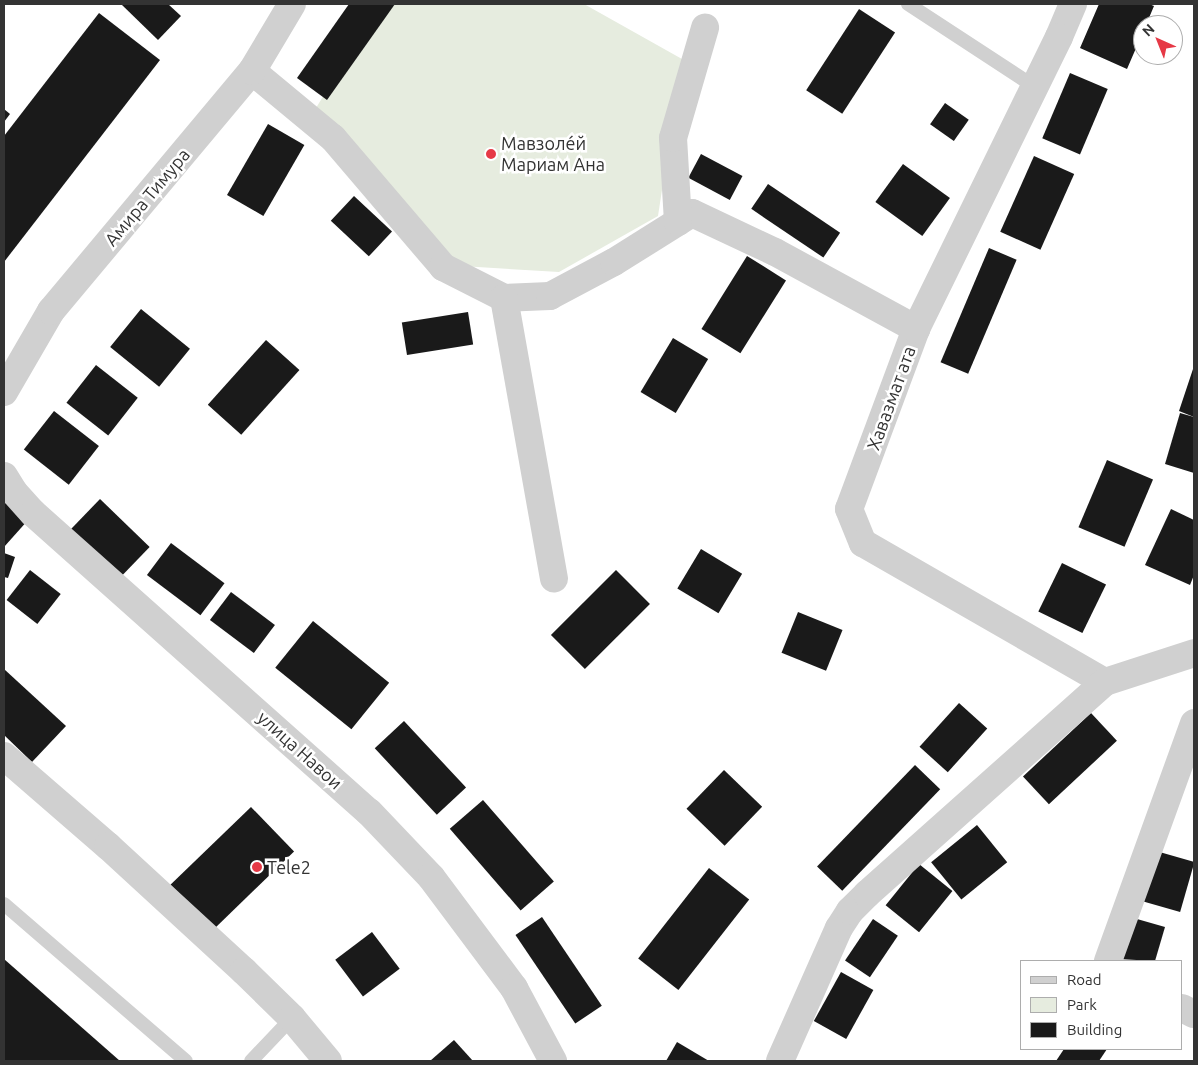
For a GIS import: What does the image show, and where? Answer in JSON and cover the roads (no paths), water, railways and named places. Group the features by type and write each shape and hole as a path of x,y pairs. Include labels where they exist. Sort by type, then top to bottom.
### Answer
{"street":[{"name":"Амира Тимура","path":"4,392 51,311 252,71 292,4"},
{"name":"Хавазмат ата","path":"1072,4 1034,87 916,329 849,509 863,543 1104,682"},
{"path":"678,222 673,138 705,28"},
{"path":"252,71 333,138 443,267 504,298 550,296 614,262 692,213 776,252 916,329"},
{"path":"504,298 554,578"},
{"name":"улица Навои","path":"4,476 14,492 33,513 369,812 431,877 514,988 553,1061"},
{"path":"780,1061 839,928 850,911 1104,682 1194,653"},
{"path":"1108,960 1194,723"},
{"path":"4,756 108,846 292,1018 328,1061"}],"lane":[{"path":"908,4 1034,87"},
{"path":"4,904 186,1061"},
{"path":"251,1061 292,1018"}],"place":[{"name":"Мавзоле́й Мариам Ана","path":"491,154"},
{"name":"Tele2","path":"257,867"}]}
